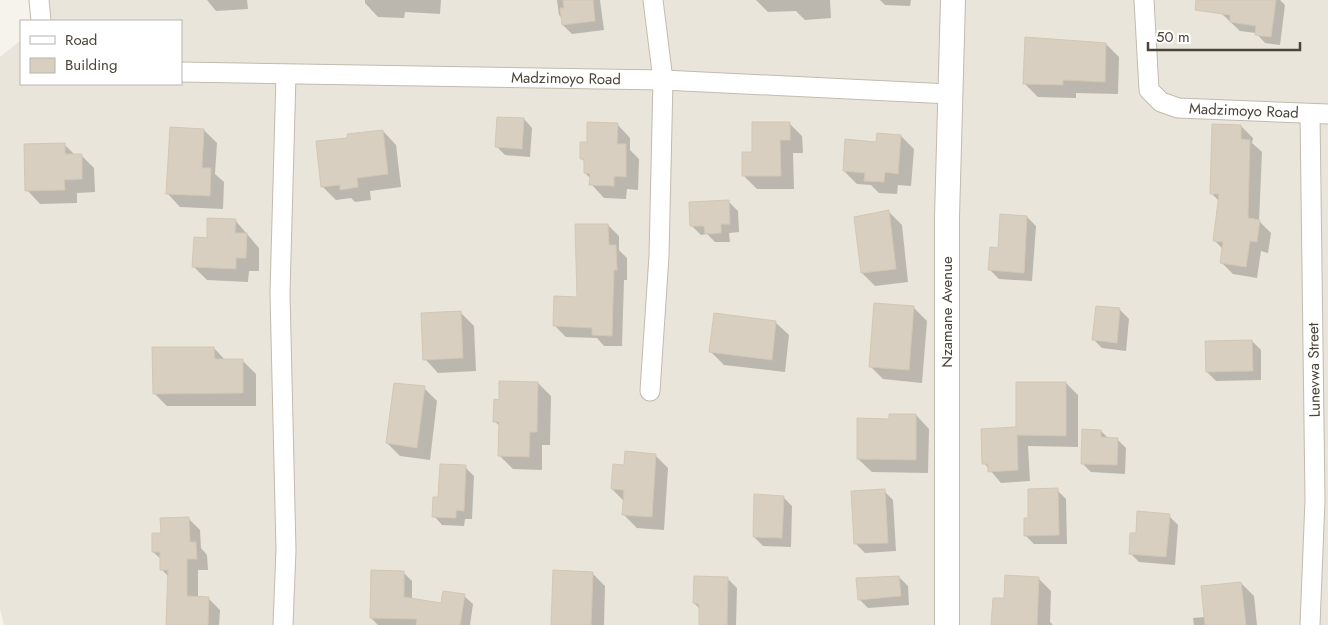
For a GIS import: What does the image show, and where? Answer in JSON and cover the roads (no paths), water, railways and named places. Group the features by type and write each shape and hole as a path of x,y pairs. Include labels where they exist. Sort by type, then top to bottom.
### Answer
{"street":[{"path":"39,0 41,20"},
{"path":"650,391 659,256 663,80 653,0"},
{"name":"Nzamane Avenue","path":"947,625 946,217 953,0"},
{"name":"Madzimoyo Road","path":"1144,0 1149,90 1160,102 1178,108 1319,114"},
{"name":"Madzimoyo Road","path":"182,72 663,80 950,94"},
{"path":"283,625 286,550 280,293 286,74"},
{"name":"Lunevwa Street","path":"1310,625 1322,501 1319,114"}]}
